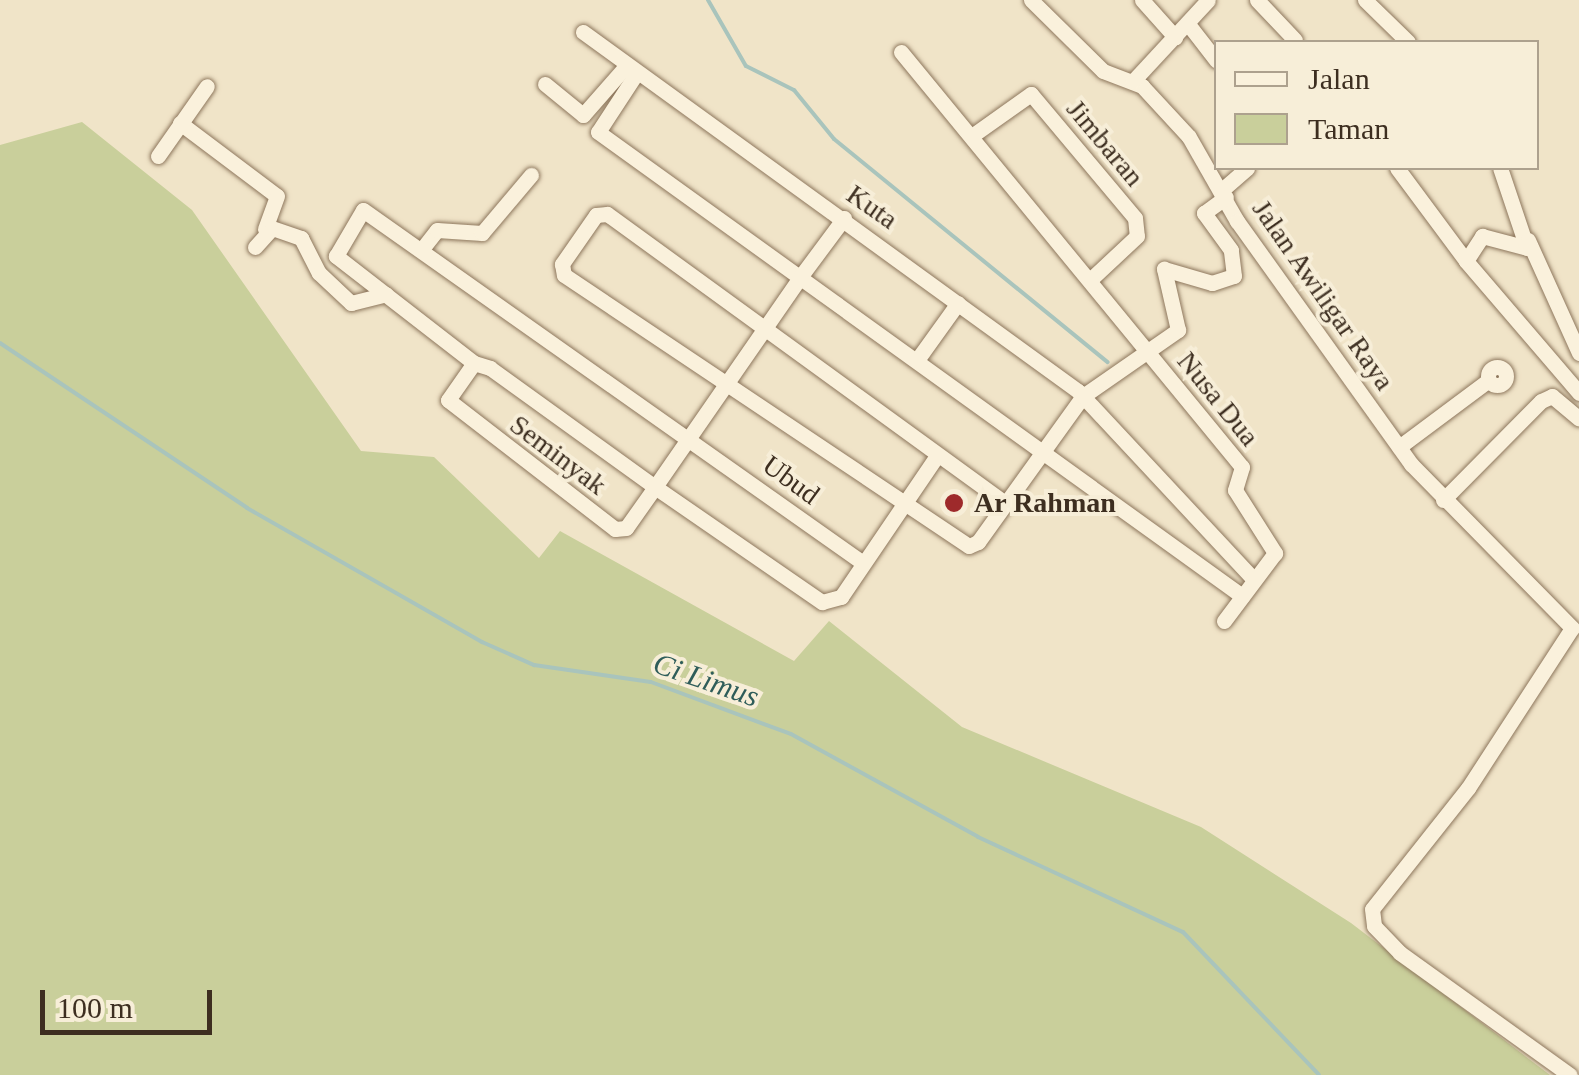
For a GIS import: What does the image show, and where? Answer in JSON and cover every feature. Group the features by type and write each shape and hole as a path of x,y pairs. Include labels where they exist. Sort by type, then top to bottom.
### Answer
{"street":[{"name":"Jalan Awiligar Raya","path":"1031,0 1103,71 1133,81 1189,137 1400,447 1443,500 1572,628 1468,788 1378,894 1372,918 1400,953 1570,1075"},
{"path":"1142,0 1175,37"},
{"path":"1133,81 1208,0"},
{"path":"1256,0 1295,40"},
{"path":"1365,0 1406,40"},
{"path":"1188,24 1214,57"},
{"name":"Kuta","path":"583,32 1084,396"},
{"path":"901,52 1147,351"},
{"path":"545,84 584,115 632,70"},
{"path":"632,70 598,132 1242,596"},
{"path":"158,156 207,86"},
{"name":"Jimbaran","path":"973,135 1031,94 1135,218 1137,236 1091,279"},
{"path":"180,123 277,196 255,247"},
{"path":"1005,503 766,329 596,215 564,275 900,506 969,546 1005,503 1084,396 1180,324 1168,265 1212,283 1234,276 1231,250 1204,212 1245,170"},
{"path":"1399,170 1466,261 1579,393"},
{"path":"1501,170 1579,354"},
{"path":"531,175 482,232 437,230 422,249 690,438"},
{"name":"Seminyak","path":"422,249 367,210 338,243 344,264 656,487 626,528 615,529 451,406 448,395 482,366"},
{"path":"844,218 656,487 830,603 863,563 937,456"},
{"path":"265,229 301,238 320,274 352,302 386,294"},
{"path":"1466,261 1482,236 1524,252 1528,240"},
{"path":"917,360 958,304"},
{"name":"Nusa Dua","path":"1147,351 1242,467 1235,490 1275,553 1224,621"},
{"path":"1400,447 1489,380"},
{"path":"1084,396 1254,580"},
{"path":"1443,500 1546,398 1579,419"},
{"name":"Ubud","path":"690,438 863,563"}],"green space":[{"path":"82,122 192,210 361,451 434,457 539,558 560,531 794,661 829,621 962,727 1201,827 1351,923 1550,1075 0,1075 0,145"}],"waterway":[{"path":"708,0 746,66 794,90 834,139 1107,362"},
{"name":"Ci Limus","path":"0,343 247,508 482,642 534,665 651,682 791,734 978,837 1183,932 1319,1075"}],"place":[{"name":"Ar Rahman","path":"954,503"}]}
